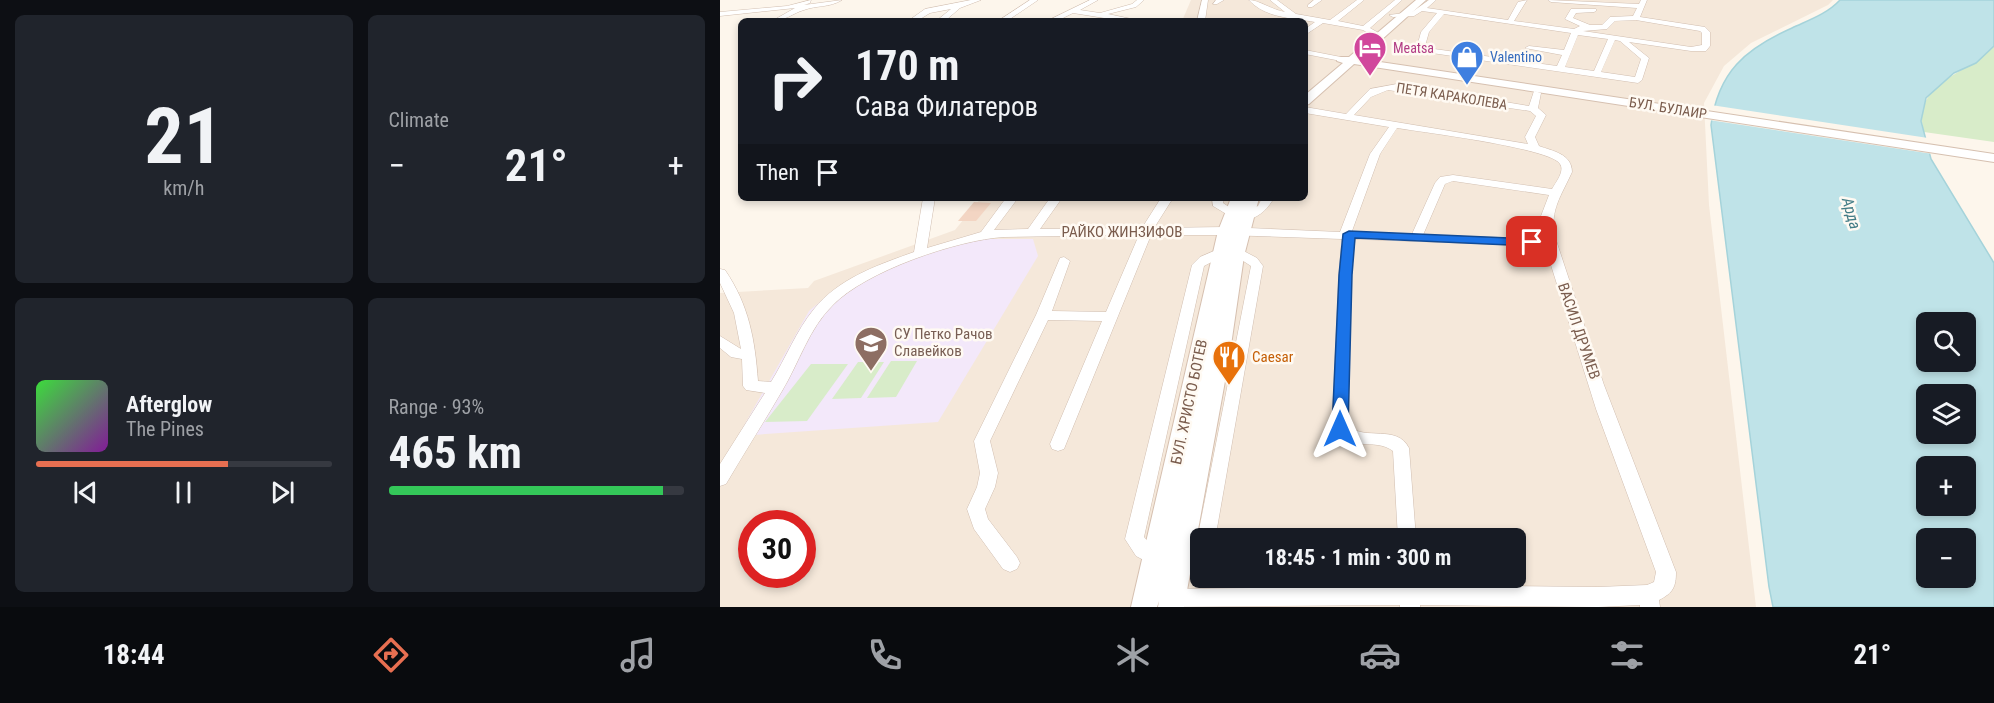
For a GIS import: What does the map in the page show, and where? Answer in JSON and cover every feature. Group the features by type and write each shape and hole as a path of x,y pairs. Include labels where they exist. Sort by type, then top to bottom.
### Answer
{"main road":[{"path":"1398,15 1410,0"},
{"path":"1308,98 1372,33 1398,15 1422,5"},
{"path":"1308,87 1349,58"},
{"name":"БУЛ. БУЛАИР","path":"1349,58 1994,158"},
{"name":"БУЛ. БУЛАИР","path":"1587,94 1994,153"},
{"name":"БУЛ. ХРИСТО БОТЕВ","path":"1145,603 1234,221"},
{"name":"БУЛ. ХРИСТО БОТЕВ","path":"1171,603 1234,221"}],"street":[{"path":"720,14 821,6 839,0"},
{"path":"917,18 928,11 978,0"},
{"path":"1007,18 1035,0"},
{"path":"1074,11 1095,0"},
{"path":"1102,14 1134,6 1141,0"},
{"path":"1202,18 1205,0"},
{"path":"1252,0 1262,9 1305,18"},
{"path":"1273,0 1293,13 1289,15"},
{"path":"1310,6 1319,0"},
{"path":"1331,23 1361,0"},
{"path":"1308,19 1372,33 1399,0"},
{"path":"1422,5 1433,0"},
{"path":"1510,22 1524,0"},
{"path":"1551,0 1642,3 1636,18"},
{"path":"782,18 808,1"},
{"path":"787,8 808,1"},
{"path":"1590,2 1595,9 1574,11 1569,19 1590,27"},
{"path":"944,18 963,5"},
{"path":"1422,5 1442,12 1464,15 1576,32 1691,49 1703,49 1706,46 1706,32 1702,29 1636,18 1613,19 1604,27 1590,27 1576,32 1560,69"},
{"path":"1464,15 1471,5"},
{"path":"1056,18 1063,13 1074,11 1102,14 1111,18"},
{"path":"1442,12 1425,32 1421,46 1425,50 1631,81 1641,77 1645,58 1617,38"},
{"path":"1308,31 1321,21"},
{"path":"1596,75 1617,38"},
{"path":"1528,48 1567,53"},
{"path":"1308,53 1349,58"},
{"name":"ПЕТЯ КАРАКОЛЕВА","path":"1347,118 1371,91 1383,87 1397,87 1533,109"},
{"path":"1535,148 1530,137 1541,115 1533,109 1537,93"},
{"name":"ВАСИЛ ДРУМЕВ","path":"1308,111 1535,148 1563,160 1568,169 1568,176 1557,193 1547,217 1551,243 1622,456 1666,572 1666,584 1649,601"},
{"path":"1394,126 1375,154 1347,234 1338,422 1340,429 1351,438 1388,440 1396,442 1401,448 1406,528"},
{"path":"1416,238 1440,183 1444,179 1453,178 1557,193"},
{"path":"920,254 929,201"},
{"path":"986,233 1010,201"},
{"path":"1030,233 1054,201"},
{"path":"1058,444 1146,232 1165,201"},
{"path":"1209,528 1257,266 1234,221 1262,208 1266,201"},
{"name":"РАЙКО ЖИНЗИФОВ","path":"720,479 776,388 796,348 819,312 827,304 853,284 871,274 920,254 986,233 1146,232 1234,221 1347,234 1551,243"},
{"path":"1010,563 980,522 976,509 986,487 989,473 982,441 1043,315 1064,261"},
{"path":"720,273 728,282 745,320 751,386 776,388"},
{"path":"1043,315 1109,317"},
{"path":"720,341 736,353 749,356"},
{"path":"1178,558 1190,549"},
{"path":"1145,603 1409,593 1598,597 1649,601"}],"shaded area":[{"path":"1191,0 1833,0 1828,5 1751,43 1724,66 1704,103 1709,205 1756,607 720,607 720,293 808,288 814,281 955,230 979,201 1308,201 1308,18 1183,18"},
{"name":"СУ Петко Рачов Славейков","path":"977,239 1033,239 1038,256 938,422 738,436 809,311 834,290 864,272"}],"green space":[{"path":"1994,46 1994,142 1924,132 1922,115 1926,102 1934,90"},
{"path":"891,361 917,361 896,397 867,398"},
{"path":"858,362 884,362 861,398 832,399"},
{"path":"811,364 848,364 807,421 765,422"}],"water":[{"name":"Арда","path":"1840,0 1994,0 1994,46 1976,63 1954,73 1926,98 1921,121 1931,159 1994,263 1994,607 1773,607 1711,125 1720,90 1736,64 1775,36 1829,9"}],"pier":[{"path":"1711,105 1928,138 1933,154 1709,120"}],"building":[{"path":"974,202 991,203 976,221 958,221"}],"place":[{"name":"Meatsa","path":"1370,77"},
{"name":"Valentino","path":"1467,86"},
{"name":"СУ Петко Рачов Славейков","path":"871,372"},
{"name":"Caesar","path":"1229,386"}],"route":[{"path":"1340,429 1338,422 1349,234 1532,242"}]}
